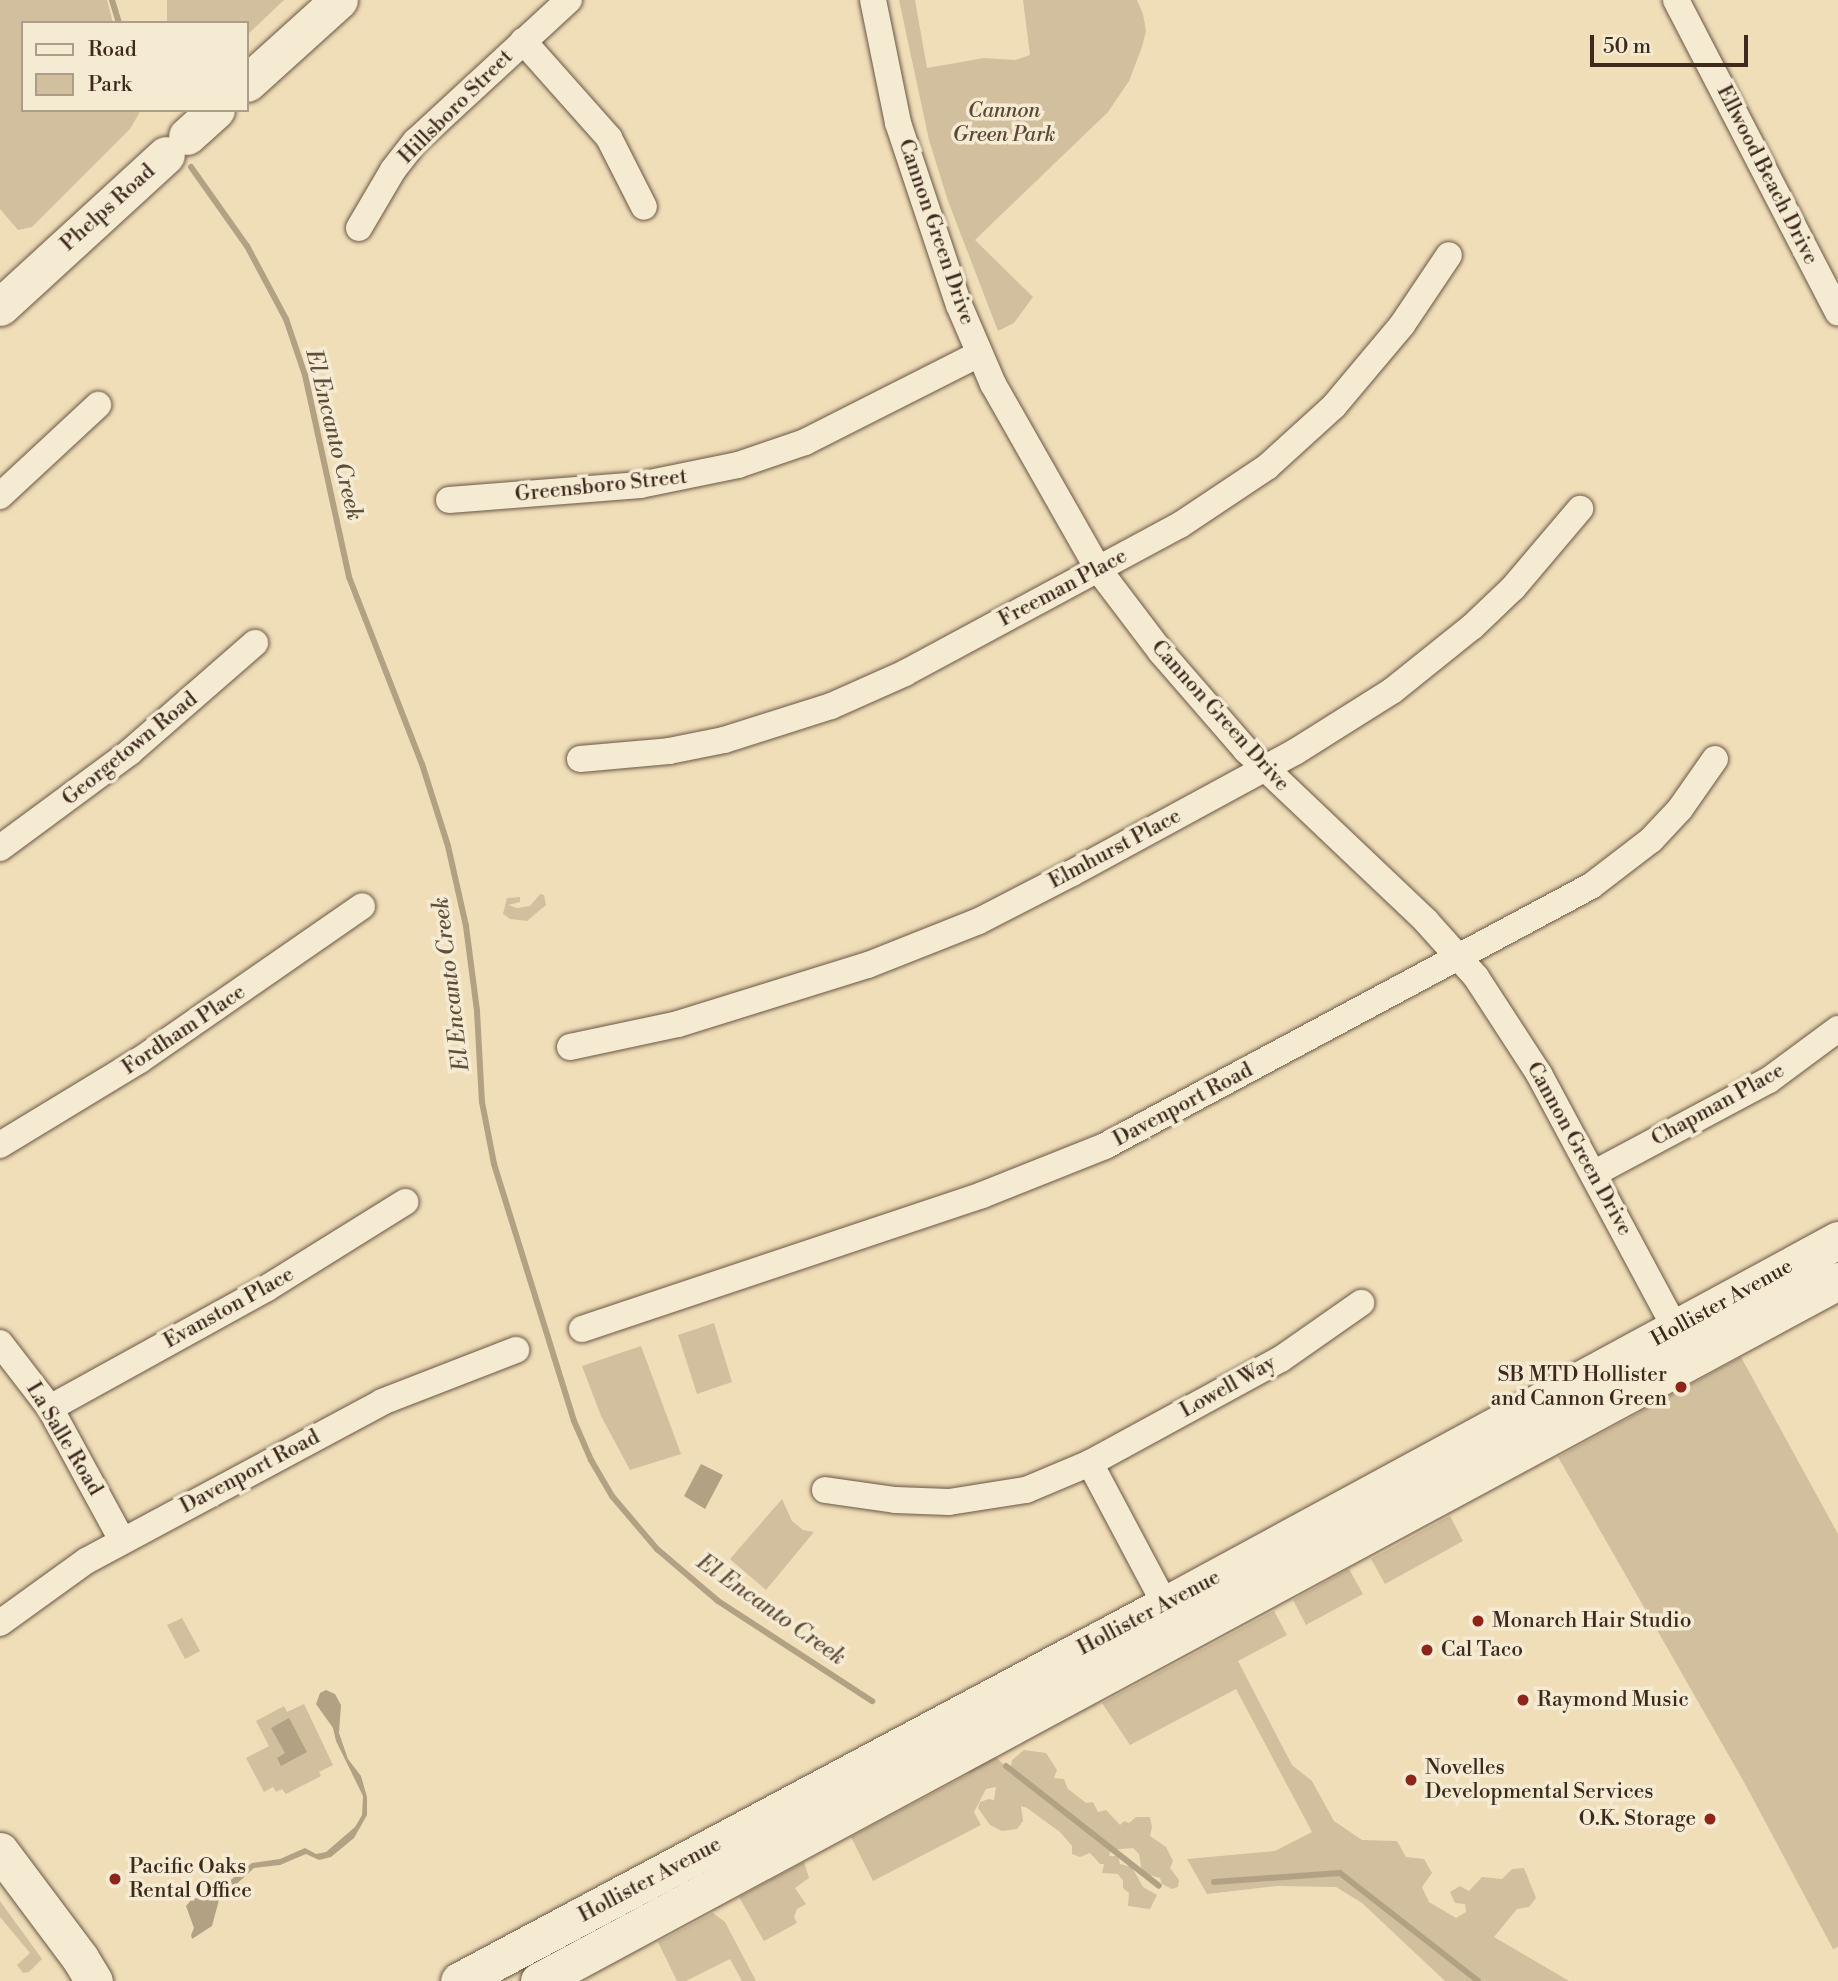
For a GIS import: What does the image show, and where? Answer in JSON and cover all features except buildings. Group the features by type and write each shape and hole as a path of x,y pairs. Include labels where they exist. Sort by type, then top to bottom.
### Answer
{"main road":[{"path":"248,82 339,0"},
{"name":"Phelps Road","path":"0,307 214,112"},
{"name":"Hollister Avenue","path":"539,1981 1173,1620 1676,1329 1838,1240"},
{"name":"Hollister Avenue","path":"458,1981 1693,1361 1838,1281"},
{"path":"0,1851 80,1958 94,1981"}],"street":[{"name":"Hillsboro Street","path":"359,228 393,170 416,141 569,0"},
{"name":"Cannon Green Drive","path":"873,0 898,123 959,305 979,354 1032,458 1098,569 1161,652 1265,768 1426,921 1459,957 1512,1029 1594,1174 1693,1361"},
{"name":"Ellwood Beach Drive","path":"1676,0 1838,312"},
{"path":"523,41 609,138 644,207"},
{"name":"Freeman Place","path":"580,759 694,746 804,717 899,676 1214,504 1282,455 1368,368 1402,325 1449,255"},
{"name":"Greensboro Street","path":"449,500 640,485 738,465 781,451 834,428 979,354"},
{"path":"0,496 97,405"},
{"name":"Elmhurst Place","path":"570,1047 678,1024 916,948 1001,910 1362,713 1431,661 1513,588 1580,509"},
{"name":"Georgetown Road","path":"0,848 130,752 255,643"},
{"name":"Davenport Road","path":"582,1329 982,1195 1075,1160 1567,900 1633,857 1680,809 1715,759"},
{"name":"Fordham Place","path":"0,1145 140,1060 362,906"},
{"name":"Chapman Place","path":"1594,1174 1769,1080 1838,1029"},
{"name":"Evanston Place","path":"50,1408 267,1288 405,1202"},
{"name":"Lowell Way","path":"825,1490 895,1500 974,1500 1026,1490 1090,1462 1281,1359 1361,1303"},
{"name":"La Salle Road","path":"0,1343 50,1408 122,1540"},
{"name":"Davenport Road","path":"0,1623 86,1561 122,1540 382,1402 516,1350"},
{"path":"1090,1462 1173,1620"}],"green space":[{"path":"0,0 107,0 112,21 21,21 21,112 140,112 130,129 32,227 18,230 0,209"},
{"path":"167,0 284,0 248,34 248,21 167,21"},
{"name":"Cannon Green Park","path":"899,0 915,0 927,68 984,58 1015,60 1030,55 1023,0 1137,0 1143,14 1146,31 1142,47 1129,81 1108,112 975,240 1033,297 1014,323 998,331 948,201 929,140"},
{"path":"540,894 544,895 546,905 527,921 510,919 503,914 507,898 520,897 520,902 508,905 517,908 530,906"},
{"path":"714,1323 732,1382 697,1394 678,1335"},
{"path":"641,1346 681,1454 630,1470 601,1416 582,1366"},
{"path":"1741,1357 1838,1534 1838,1947 1833,1949 1744,1782 1558,1457"},
{"path":"782,1499 792,1521 803,1530 814,1532 766,1590 730,1559"},
{"path":"1450,1516 1463,1541 1385,1584 1371,1559"},
{"path":"1349,1569 1363,1594 1306,1625 1293,1600"},
{"path":"1274,1611 1287,1635 1238,1661 1292,1765 1312,1781 1334,1821 1362,1840 1397,1841 1406,1857 1424,1859 1432,1873 1422,1887 1429,1902 1456,1918 1466,1912 1465,1904 1455,1903 1450,1892 1460,1886 1469,1891 1482,1877 1502,1879 1512,1869 1524,1868 1536,1898 1529,1907 1517,1909 1494,1937 1569,1981 1445,1981 1362,1903 1336,1887 1277,1886 1207,1894 1187,1859 1275,1851 1312,1832 1236,1689 1130,1745 1102,1703"},
{"path":"182,1618 200,1651 185,1659 167,1625"},
{"path":"304,1704 333,1765 319,1772 321,1776 286,1794 282,1789 276,1792 273,1787 264,1792 246,1758 269,1746 256,1721 284,1706 287,1712"},
{"path":"1024,1750 1046,1753 1057,1770 1054,1778 1064,1779 1068,1789 1086,1803 1093,1802 1098,1812 1106,1810 1120,1825 1124,1821 1129,1823 1136,1817 1150,1817 1150,1836 1166,1847 1173,1861 1170,1868 1179,1880 1178,1887 1172,1889 1162,1884 1160,1878 1142,1873 1139,1854 1133,1848 1111,1850 1109,1856 1118,1856 1120,1864 1132,1867 1143,1887 1157,1895 1150,1909 1128,1906 1129,1893 1123,1888 1123,1881 1118,1874 1102,1873 1104,1864 1100,1864 1090,1853 1080,1857 1072,1854 1072,1846 1060,1832 1027,1808 1021,1806 1023,1821 1017,1829 1002,1831 990,1825 978,1808 980,1802 994,1800 996,1787 986,1789 974,1812 981,1825 873,1881 851,1837 969,1774 968,1769 979,1759 996,1757 1010,1771 1012,1760"},
{"path":"804,1862 809,1878 795,1888 806,1904 797,1909 794,1917 797,1923 764,1941 739,1897"},
{"path":"0,1901 42,1959 29,1972 23,1973 17,1965 30,1953 0,1917"},
{"path":"713,1913 725,1922 756,1981 742,1981 730,1959 686,1981 677,1981 658,1942"}],"shaded area":[{"path":"701,1464 723,1475 705,1509 684,1496"},
{"path":"326,1690 335,1694 341,1705 339,1733 348,1759 361,1776 367,1797 367,1815 354,1838 331,1857 319,1860 306,1854 280,1865 254,1868 219,1900 212,1926 192,1939 194,1928 186,1906 191,1900 217,1891 252,1863 280,1859 305,1848 316,1854 326,1852 355,1827 362,1815 363,1796 336,1741 333,1728 316,1704 320,1693"},
{"path":"289,1718 307,1752 281,1766 277,1758 285,1753 271,1728"}],"waterway":[{"name":"El Encanto Creek","path":"112,0 118,21"},
{"name":"El Encanto Creek","path":"191,167 247,246 286,319 305,375 349,577 422,764 448,846 466,926 477,1011 482,1102 494,1164 574,1421 591,1460 612,1496 657,1549 718,1601 872,1701"},
{"name":"El Encanto Creek","path":"1006,1766 1159,1886"},
{"name":"El Encanto Creek","path":"1214,1882 1340,1873 1478,1981"}],"place":[{"name":"SB MTD Hollister and Cannon Green","path":"1681,1387"},
{"name":"Monarch Hair Studio","path":"1478,1621"},
{"name":"Cal Taco","path":"1427,1650"},
{"name":"Raymond Music","path":"1523,1700"},
{"name":"Novelles Developmental Services","path":"1411,1780"},
{"name":"O.K. Storage","path":"1710,1819"},
{"name":"Pacific Oaks Rental Office","path":"115,1879"}]}
